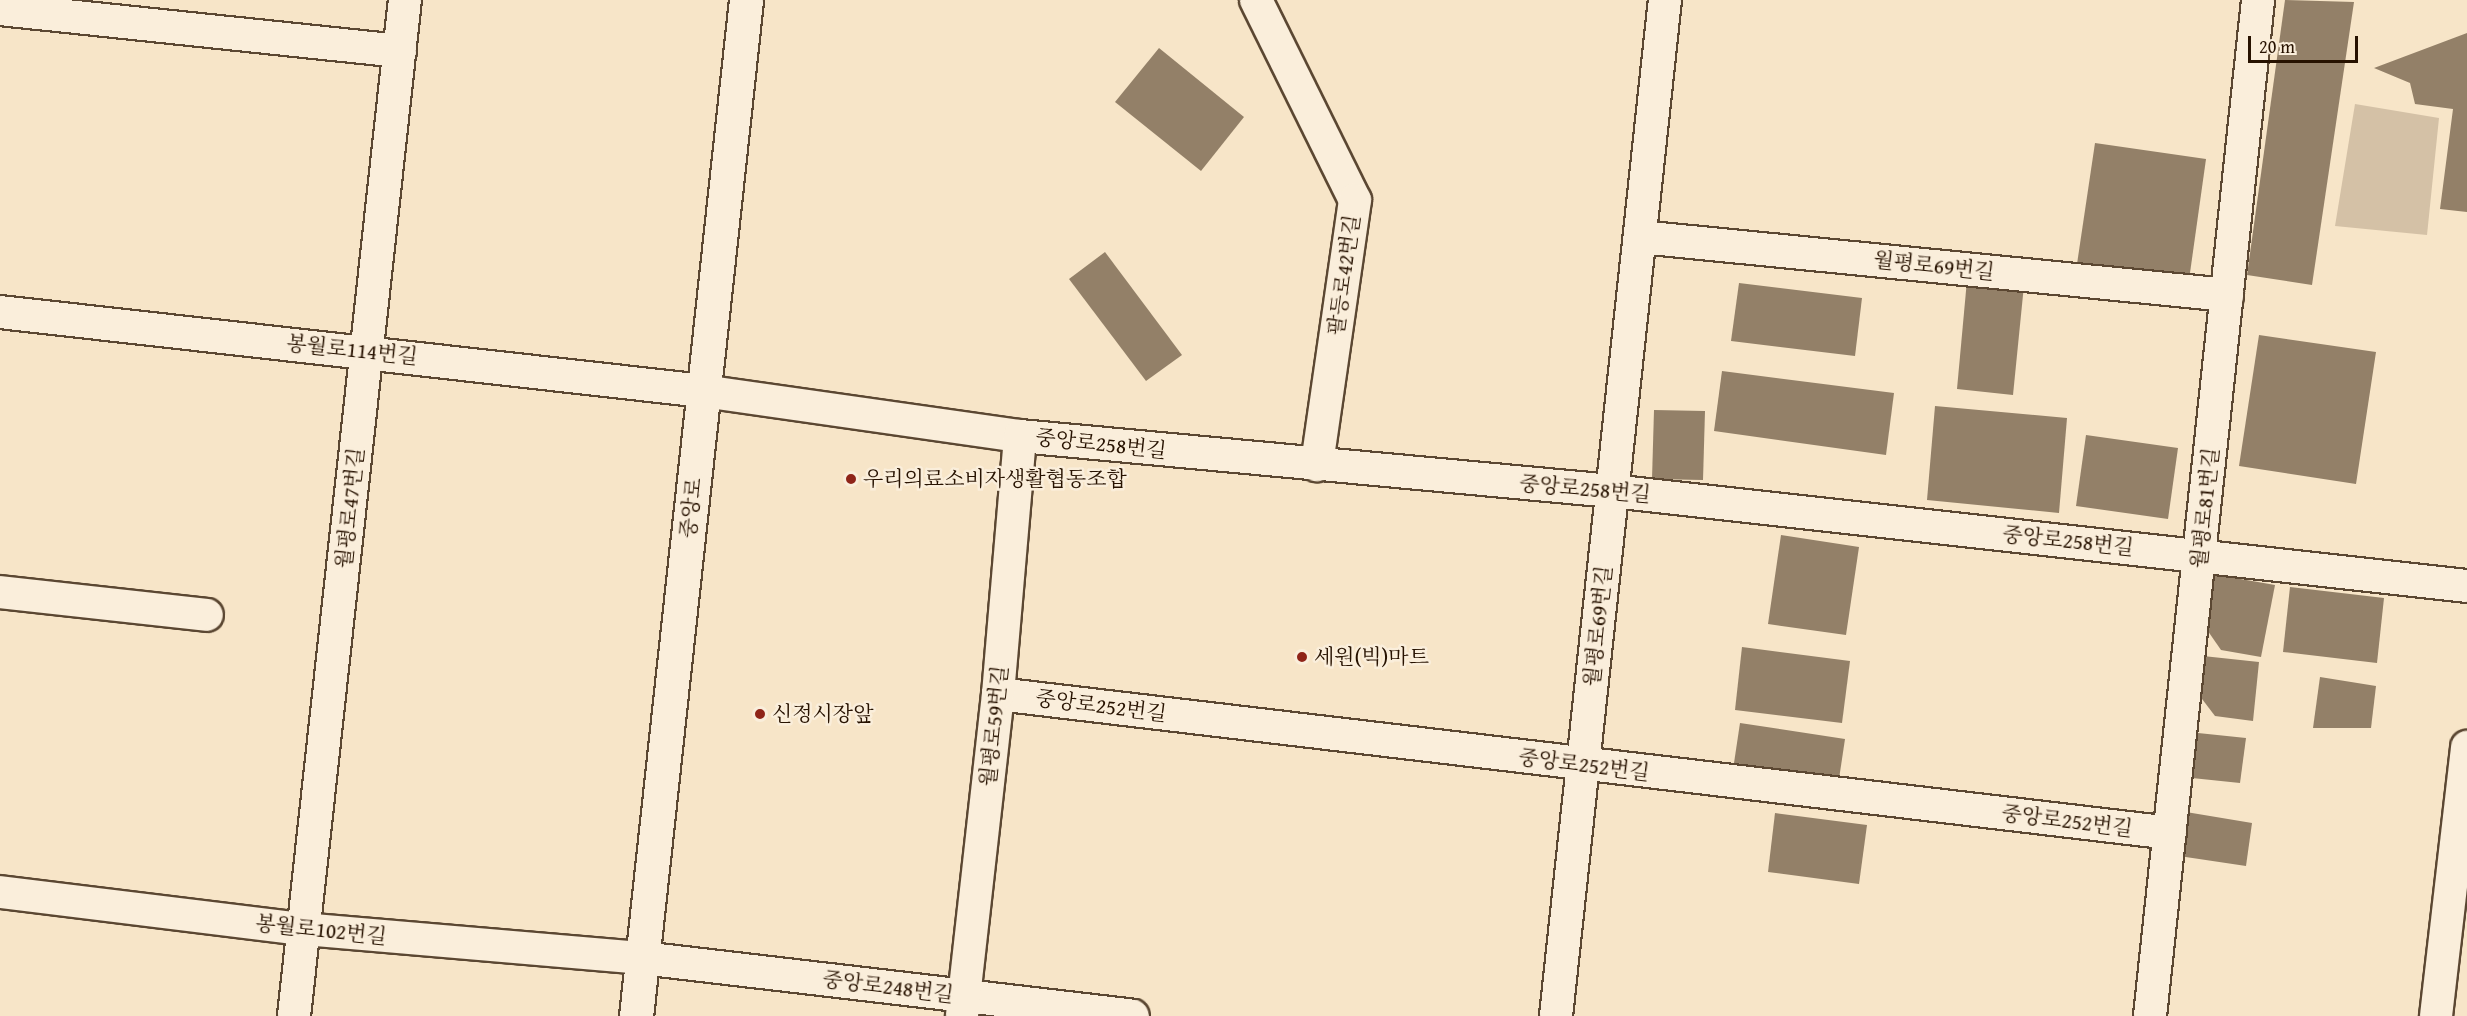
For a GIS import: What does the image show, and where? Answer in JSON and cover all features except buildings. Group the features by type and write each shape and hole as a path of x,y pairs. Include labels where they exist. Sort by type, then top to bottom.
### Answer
{"main road":[{"name":"중앙로","path":"636,1016 746,0"}],"street":[{"name":"월평로47번길","path":"294,1016 405,0"},
{"name":"팔등로42번길","path":"1256,0 1355,200 1317,465"},
{"name":"월평로69번길","path":"1556,1016 1665,0"},
{"name":"월평로81번길","path":"2150,1016 2201,556 2258,0"},
{"path":"0,9 400,51"},
{"name":"월평로69번길","path":"1640,237 2227,295"},
{"name":"봉월로114번길","path":"0,312 703,391"},
{"name":"중앙로258번길","path":"703,391 1020,436 1612,491 2467,585"},
{"name":"월평로59번길","path":"963,1006 998,694 1020,436"},
{"path":"0,592 207,615"},
{"name":"중앙로252번길","path":"998,694 2170,833"},
{"path":"2436,1016 2467,747"},
{"name":"봉월로102번길","path":"0,892 303,929 642,958"},
{"name":"중앙로248번길","path":"642,958 963,1006 1133,1016"}],"shaded area":[{"path":"2355,104 2439,118 2427,235 2335,226"}],"place":[{"name":"우리의료소비자생활협동조합","path":"851,479"},
{"name":"세원(빅)마트","path":"1302,657"},
{"name":"신정시장앞","path":"760,714"}]}
